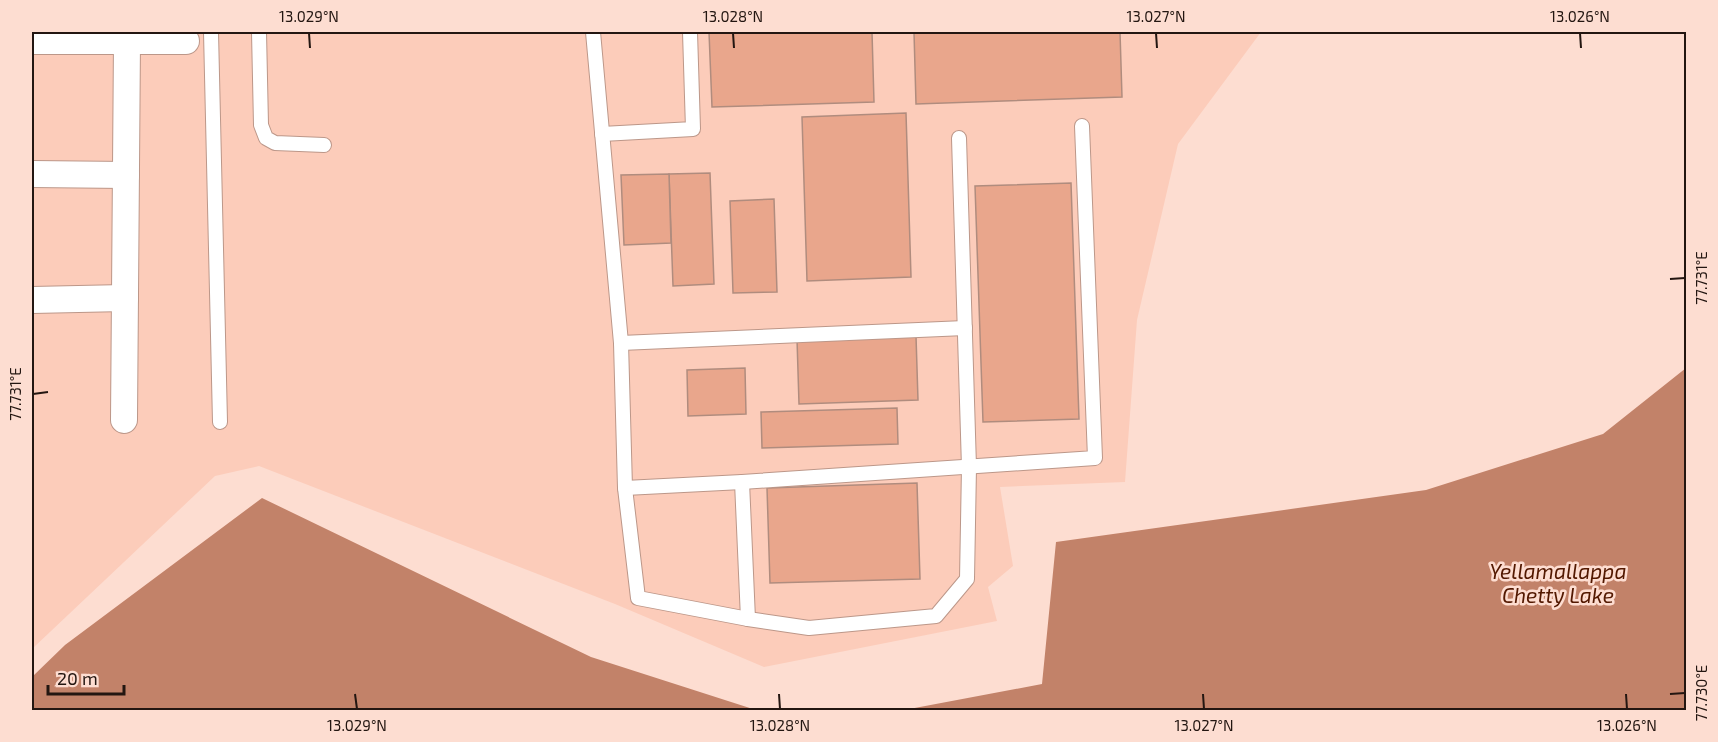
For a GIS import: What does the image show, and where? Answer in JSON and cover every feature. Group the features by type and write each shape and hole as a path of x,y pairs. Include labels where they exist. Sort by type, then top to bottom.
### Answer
{"street":[{"path":"32,41 186,41"},
{"path":"124,420 127,41"},
{"path":"32,174 126,175"},
{"path":"32,300 125,298"}],"lane":[{"path":"212,32 220,422"},
{"path":"259,32 261,125 266,138 275,143 324,145"},
{"path":"592,32 621,343 625,488 638,598 809,628 936,616 967,579 969,467 959,138"},
{"path":"602,134 693,129 690,32"},
{"path":"625,488 1095,458 1082,126"},
{"path":"621,343 965,328"},
{"path":"742,482 748,619"}],"shaded area":[{"path":"32,32 1261,32 1178,144 1137,320 1125,482 1000,487 1013,566 988,587 997,621 764,667 615,604 259,466 215,476 32,649"}],"water":[{"name":"Yellamallappa Chetty Lake","path":"1686,368 1686,710 904,710 1042,684 1056,542 1426,490 1603,434"},
{"path":"262,498 591,657 756,710 32,710 32,677 65,645"}],"building":[{"path":"709,32 872,32 874,102 712,107"},
{"path":"914,32 1120,32 1122,97 916,104"},
{"path":"906,113 911,277 807,281 802,117"},
{"path":"710,173 714,284 673,286 669,174"},
{"path":"669,174 671,243 624,245 621,175"},
{"path":"1071,183 1079,419 983,422 975,186"},
{"path":"774,199 777,292 733,293 730,201"},
{"path":"916,336 918,400 799,404 797,339"},
{"path":"745,368 746,414 688,416 687,370"},
{"path":"897,408 898,444 762,448 761,412"},
{"path":"917,483 920,579 770,583 767,488"}]}
